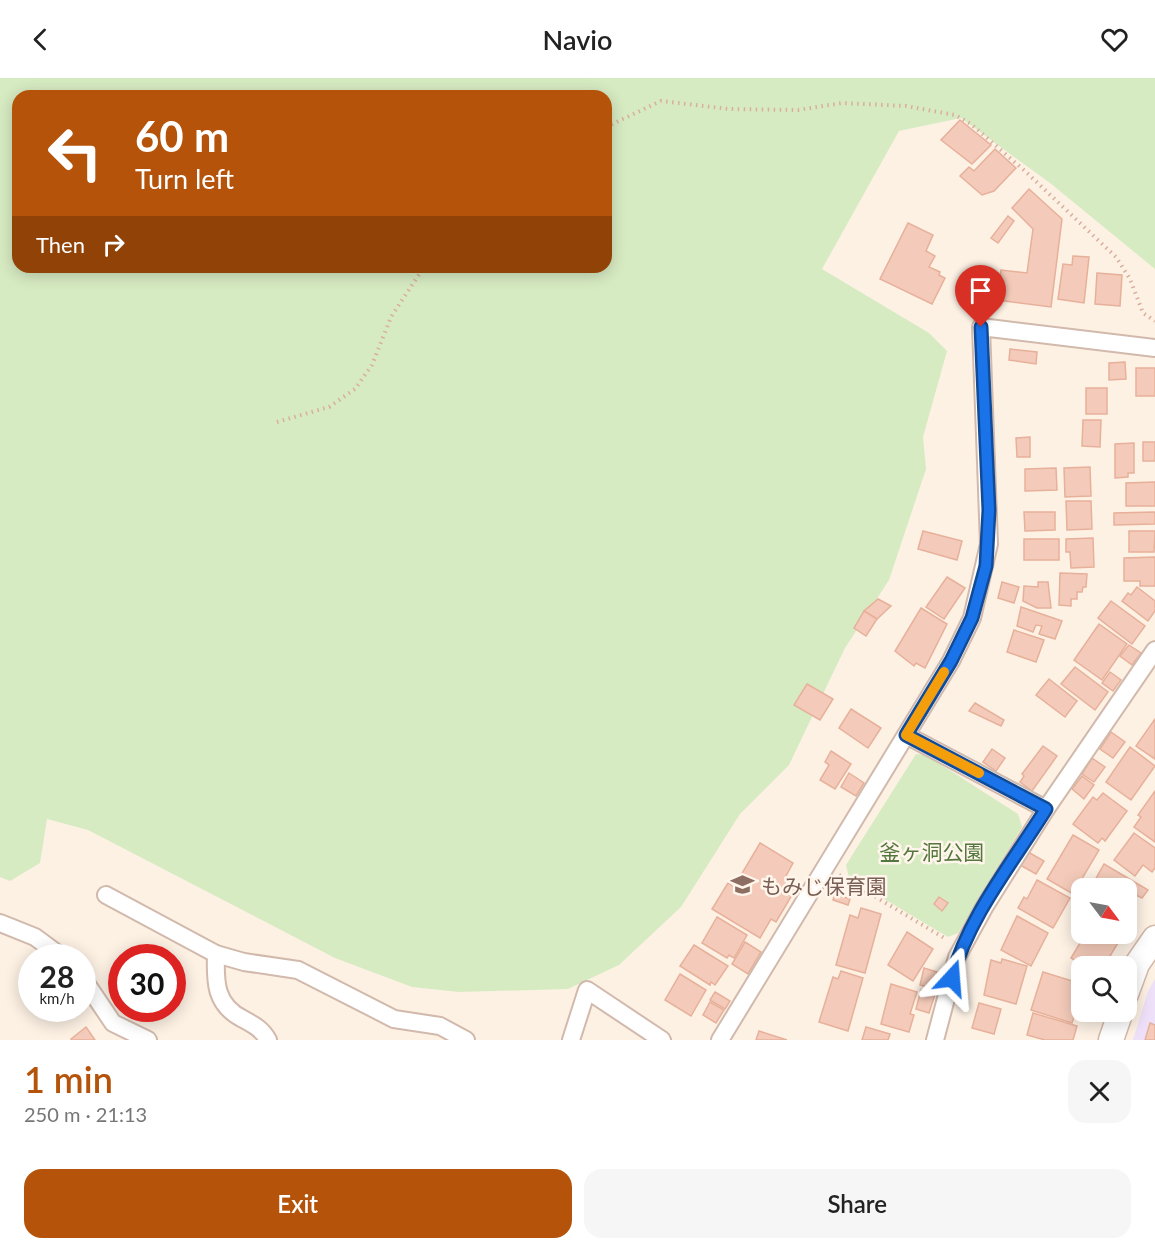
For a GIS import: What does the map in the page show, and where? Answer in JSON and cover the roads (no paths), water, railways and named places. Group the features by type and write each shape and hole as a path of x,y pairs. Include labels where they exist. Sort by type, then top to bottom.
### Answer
{"street":[{"path":"720,1040 951,661 972,618 986,566 989,510 981,327 1155,348"},
{"path":"935,1040 962,949 1046,809 1155,650"},
{"path":"906,735 1046,809"},
{"path":"106,896 216,954 244,962 298,970 394,1019 440,1026 466,1040"},
{"path":"0,923 35,937 44,944"},
{"path":"1137,964 1155,938"},
{"path":"216,954 215,978 218,996 231,1011 253,1023 268,1040"},
{"path":"571,1040 587,990 662,1040"},
{"path":"96,998 113,1023 148,1040"},
{"path":"1111,1040 1117,1022"}],"place":[{"name":"もみじ保育園","path":"743,885"}],"park label":[{"name":"釜ヶ洞公園","path":"932,851"}]}
